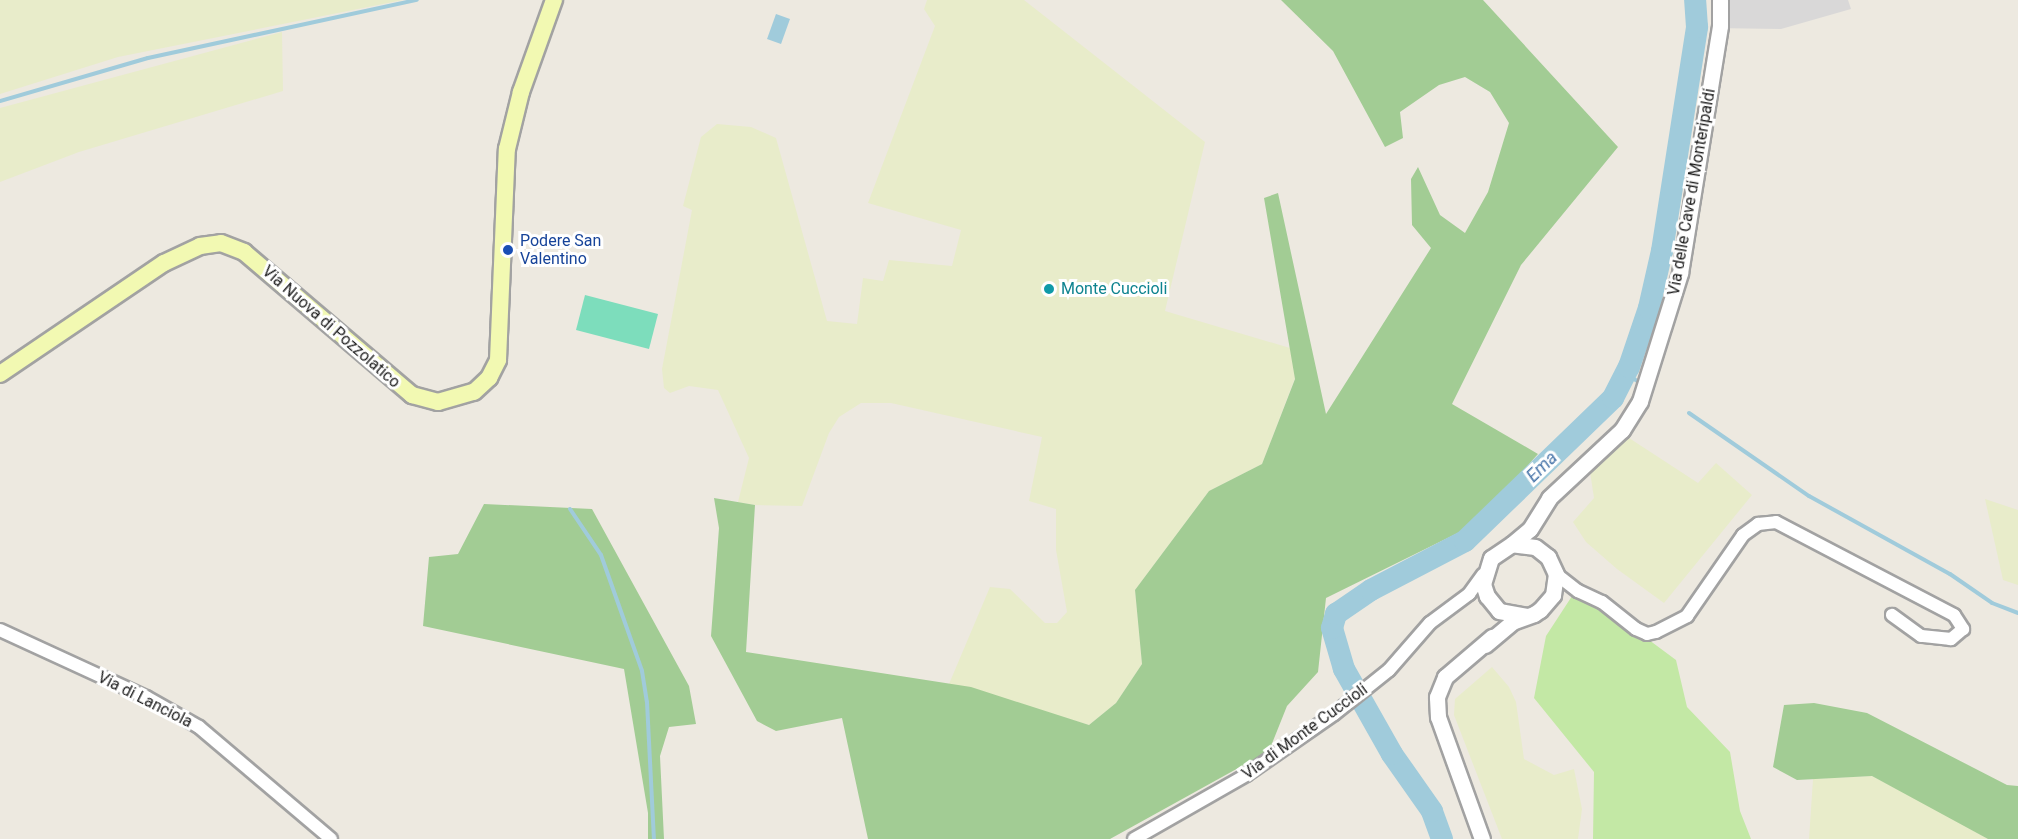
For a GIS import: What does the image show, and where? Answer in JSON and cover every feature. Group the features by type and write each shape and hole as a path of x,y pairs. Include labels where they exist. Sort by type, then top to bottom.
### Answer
{"main road":[{"name":"Via Nuova di Pozzolatico","path":"0,374 164,263 200,246 221,243 244,252 412,395 438,402 474,392 489,378 498,360 507,149 521,92 554,0"}],"street":[{"name":"Via delle Cave di Monteripaldi","path":"1483,575 1491,558 1512,544 1536,519 1561,486 1622,430 1640,400 1663,337 1680,273 1720,26 1720,0"},
{"path":"1535,547 1536,519"},
{"path":"1512,544 1535,547 1548,557 1556,573 1578,591 1602,602 1636,629 1647,634 1656,632 1687,616 1743,535 1758,524 1776,522 1954,615 1963,628 1951,639 1921,636 1892,615"},
{"path":"1482,839 1438,717 1437,697 1445,677 1512,622 1540,610 1553,595 1556,573"},
{"path":"1483,575 1485,592 1495,607 1497,628 1485,645"},
{"name":"Via di Monte Cuccioli","path":"1134,839 1246,775 1334,714 1389,670 1430,623 1459,602 1483,575"},
{"path":"1553,595 1578,591"},
{"path":"1459,602 1481,600 1505,614 1527,616"},
{"name":"Via di Lanciola","path":"0,630 146,697 198,727 331,839"}],"shaded area":[{"path":"1713,0 1848,0 1851,9 1781,29 1713,28"}],"green space":[{"path":"0,0 403,0 118,57 0,94"},
{"path":"927,0 1024,0 1205,142 1165,311 1290,348 1295,378 1262,464 1209,491 1135,590 1142,664 1116,703 1089,725 949,684 990,587 1010,589 1045,623 1057,623 1067,612 1056,550 1056,509 1029,501 1042,437 891,403 861,403 839,417 829,433 802,506 755,505 738,502 749,458 718,390 689,386 670,393 664,388 662,369 692,210 683,206 701,137 717,124 751,127 776,138 827,321 857,324 863,278 883,281 889,260 952,266 961,230 868,203 935,26 924,9"},
{"path":"1281,0 1483,0 1618,147 1521,265 1452,404 1538,454 1474,525 1326,598 1318,672 1287,706 1269,751 1110,839 868,839 842,718 776,731 757,721 711,636 719,528 714,498 755,505 746,652 971,687 1089,725 1116,703 1142,664 1135,590 1209,491 1262,464 1295,379 1264,198 1278,193 1326,414 1431,248 1412,225 1411,179 1418,167 1440,215 1465,233 1488,192 1509,123 1490,92 1465,77 1439,85 1400,112 1403,138 1385,147 1333,51"},
{"path":"282,32 283,91 79,152 0,182 0,108"},
{"path":"585,295 658,314 649,349 576,330"},
{"path":"1626,436 1698,483 1716,463 1752,495 1664,603 1617,569 1586,542 1573,522 1594,498 1590,472"},
{"path":"1985,499 2018,510 2018,585 2003,580"},
{"path":"484,504 592,509 689,686 696,724 669,727 660,756 664,839 648,839 648,813 624,669 423,626 429,557 458,554"},
{"path":"1574,593 1591,597 1676,660 1687,707 1730,752 1740,811 1751,839 1593,839 1594,772 1534,698 1546,636"},
{"path":"1492,667 1509,687 1516,702 1524,759 1554,775 1574,769 1582,809 1578,839 1502,839 1454,715 1455,699"},
{"path":"1814,703 1867,713 2007,785 2018,786 2018,839 1988,839 1872,776 1797,780 1773,767 1784,705"},
{"path":"1872,776 1988,839 1809,839 1813,779"}],"water":[{"path":"776,14 790,19 781,44 767,39"}],"waterway":[{"path":"0,101 148,58 417,0"},
{"name":"Ema","path":"1442,839 1432,811 1392,754 1344,669 1332,628 1336,614 1371,590 1465,541 1613,398 1629,367 1649,308 1662,251 1697,27 1695,0"},
{"path":"1626,374 1637,381"},
{"path":"1689,413 1809,496 1950,574 1992,603 2018,613"},
{"path":"570,509 601,555 642,671 647,702 654,839"}],"place":[{"name":"Podere San Valentino","path":"508,250"},
{"name":"Monte Cuccioli","path":"1049,289"}]}
